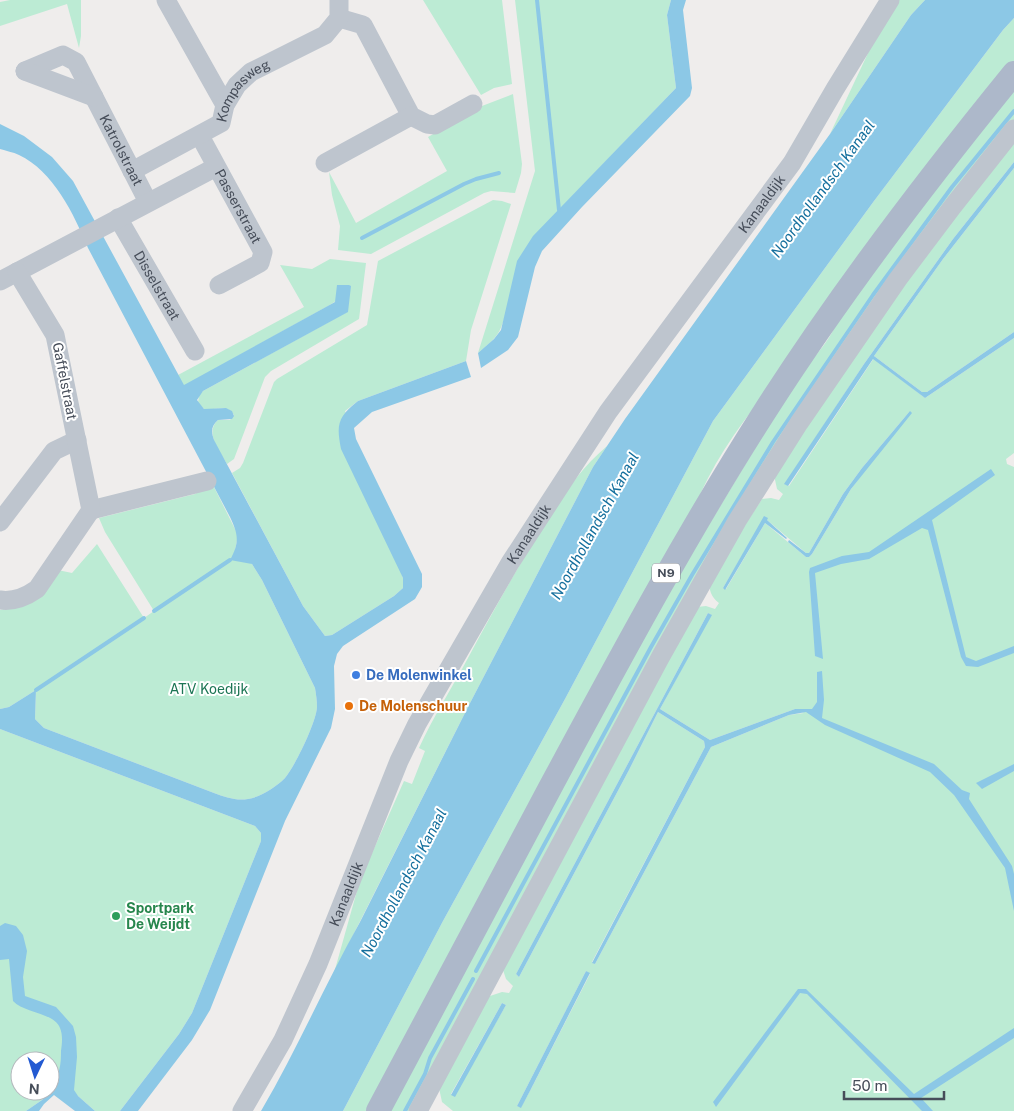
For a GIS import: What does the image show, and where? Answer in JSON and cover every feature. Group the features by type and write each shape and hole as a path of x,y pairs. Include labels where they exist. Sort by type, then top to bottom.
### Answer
{"main road":[{"name":"N9","path":"378,1111 667,572 739,453 814,336 869,257 950,151 1014,73"}],"street":[{"path":"166,0 225,105"},
{"name":"Kanaaldijk","path":"242,1111 283,1040 318,964 399,761 417,724 500,580 608,412 792,163 890,0"},
{"path":"339,9 363,25 411,116 427,124 436,125 472,104"},
{"name":"Kompasweg","path":"132,171 221,123 225,105 237,85 251,72 325,35 339,9"},
{"name":"Katrolstraat","path":"94,97 148,202"},
{"path":"325,162 411,116"},
{"path":"418,1111 649,678 742,514 799,423 893,287 1014,129"},
{"name":"Passerstraat","path":"200,136 263,252 260,263 219,285"},
{"path":"0,281 216,167"},
{"name":"Disselstraat","path":"111,222 195,351"},
{"name":"Gaffelstraat","path":"17,272 55,335 91,510"},
{"path":"0,522 54,451 76,440"},
{"path":"0,600 4,601 27,596 37,589 91,510 207,481"}],"green space":[{"path":"10,0 81,0 79,48 67,4 0,26 0,2"},
{"path":"423,0 502,0 512,84 494,88 481,95"},
{"path":"515,0 671,0 667,15 676,88 559,210 506,312 502,326 493,339 478,353 535,171"},
{"path":"899,0 925,0 911,15 830,134 877,34"},
{"path":"1014,18 1014,61 718,459 694,509 369,1111 343,1111 443,921 565,699 713,421 874,201"},
{"path":"1014,85 1014,121 849,340 411,1111 388,1111 633,651 802,370 827,340 845,306"},
{"path":"513,94 522,164 515,193 491,191 484,193 371,254 338,250 340,226 332,195 329,172 356,223 447,171 428,137 482,106"},
{"path":"1014,136 1014,162 953,239 864,364 785,484 789,486 874,358 925,398 1014,338 1014,453 1006,459 1007,464 1014,467 1014,1111 453,1111 442,1102 439,1088 487,997 502,992 509,993 513,986 506,979 503,970 697,607 706,606 715,609 719,603 711,593 709,580 762,499 771,498 779,500 783,494 777,489 774,475 880,313","holes":["910,411 851,489 809,557 806,557 765,523 726,589 723,588 758,528 767,520 806,553 809,553 843,494 862,468","708,613 711,615 660,709 710,740 795,709 804,713 789,715 711,747 595,964 592,962 705,747 704,741 658,712 519,977 516,974","586,971 590,974 531,1089 521,1107 517,1106","502,1003 506,1005 454,1096 451,1094"]},
{"path":"1014,168 1014,332 927,392 922,392 874,356 943,259"},
{"path":"493,200 511,204 471,330 466,361 358,401 345,411 403,578 403,588 394,596 332,635 325,636 303,606 232,473 240,468 243,463 274,382 367,325 378,261"},
{"path":"330,259 366,263 359,319 271,371 265,377 234,459 227,464 217,448 213,431 214,425 218,420 230,420 234,415 231,411 224,408 204,409 198,403 199,395 203,391 347,312 338,285 336,301 328,306 184,386 178,375 304,307 280,265 312,269"},
{"path":"607,446 593,467 469,705 334,973 360,880 404,781 412,784 425,751 419,748 430,725 504,591 551,514 580,474"},
{"name":"ATV Koedijk","path":"212,483 238,535 235,551 252,564 262,580 315,688 317,700 316,714 309,733 285,778 273,788 253,798 239,799 218,794 44,728 35,719 36,690 9,707 0,709 0,610 32,602 53,569 72,573 97,544 144,618 154,611 105,532 99,518 195,494"},
{"name":"Sportpark De Weijdt","path":"0,729 255,826 261,833 261,841 192,1013 179,1034 120,1111 95,1111 78,1096 60,1091 60,1051 10,1051 10,1101 41,1101 26,1111 0,1111"}],"water":[{"path":"671,0 686,0 683,10 692,88 690,96 542,251 535,267 518,337 508,350 481,368 478,353 501,330 517,261 533,236 676,88 667,15"},
{"name":"Noordhollandsch Kanaal","path":"925,0 1014,0 1014,18 874,201 713,421 565,699 443,921 343,1111 261,1111 287,1064 469,705 593,467 625,419 830,134 911,15"},
{"path":"0,124 24,136 52,157 73,181 184,385 335,302 337,285 351,286 348,312 203,391 197,400 204,409 226,408 232,411 234,416 232,419 218,420 214,425 212,432 214,440 303,606 325,636 332,635 394,596 403,588 403,578 341,449 340,422 346,412 358,401 466,361 471,377 372,412 354,428 356,439 422,574 422,587 415,599 343,646 337,654 334,666 335,709 331,728 285,821 210,1010 192,1040 138,1111 120,1111 179,1034 192,1013 261,841 261,833 255,826 0,729 0,709 9,707 36,690 35,719 44,728 218,794 244,799 253,798 268,791 285,778 294,764 313,723 317,707 316,695 315,688 262,580 252,564 230,560 237,543 237,538 230,517 88,248 69,208 52,182 31,162 12,152 0,149"},
{"path":"1014,162 1014,168 943,259 874,356 922,392 927,392 1014,332 1014,338 925,398 873,359 788,486 784,484 864,364 953,239"},
{"path":"910,411 912,413 851,489 812,554 806,557 788,542 789,540 806,553 809,553 843,494 862,468"},
{"path":"991,469 995,475 932,520 966,657 976,661 1014,646 1014,653 978,667 966,666 961,657 928,530 922,528 869,559 841,564 815,573 823,659 815,656 810,568 842,556 869,552"},
{"path":"764,516 787,538 765,523 725,590 723,588"},
{"path":"708,613 712,615 660,709 710,740 795,709 812,709 817,702 817,672 822,671 824,700 822,718 934,764 962,790 970,793 969,799 1012,866 1014,874 1014,911 1005,868 954,795 930,772 825,725 806,712 789,715 711,747 595,964 592,963 705,747 704,741 658,712 519,977 516,974"},
{"path":"1014,764 1014,771 982,789 976,783"},
{"path":"5,923 16,926 23,935 27,951 23,977 25,996 56,1007 73,1026 76,1037 77,1057 74,1090 95,1111 75,1111 60,1100 62,1037 60,1028 52,1019 24,1008 13,1001 9,959 0,960 0,926"},
{"path":"586,971 590,973 521,1108 517,1106"},
{"path":"798,989 806,989 914,1094 1014,1028 1014,1038 921,1098 933,1111 922,1111 807,994 800,993 716,1107 713,1102"},
{"path":"502,1003 506,1005 455,1097 451,1095"},
{"path":"41,1101 47,1101 39,1111 26,1111"}],"waterway":[{"path":"537,0 559,210"},
{"path":"476,971 651,647 692,575 773,442 873,295 952,187 1014,111"},
{"path":"362,238 464,184 499,173"},
{"path":"154,611 230,560"},
{"path":"36,690 144,618"},
{"path":"405,1111 425,1074 430,1058 473,979"}],"place":[{"name":"De Molenwinkel","path":"356,675"},
{"name":"De Molenschuur","path":"349,706"},
{"name":"Sportpark De Weijdt","path":"116,916"}]}
